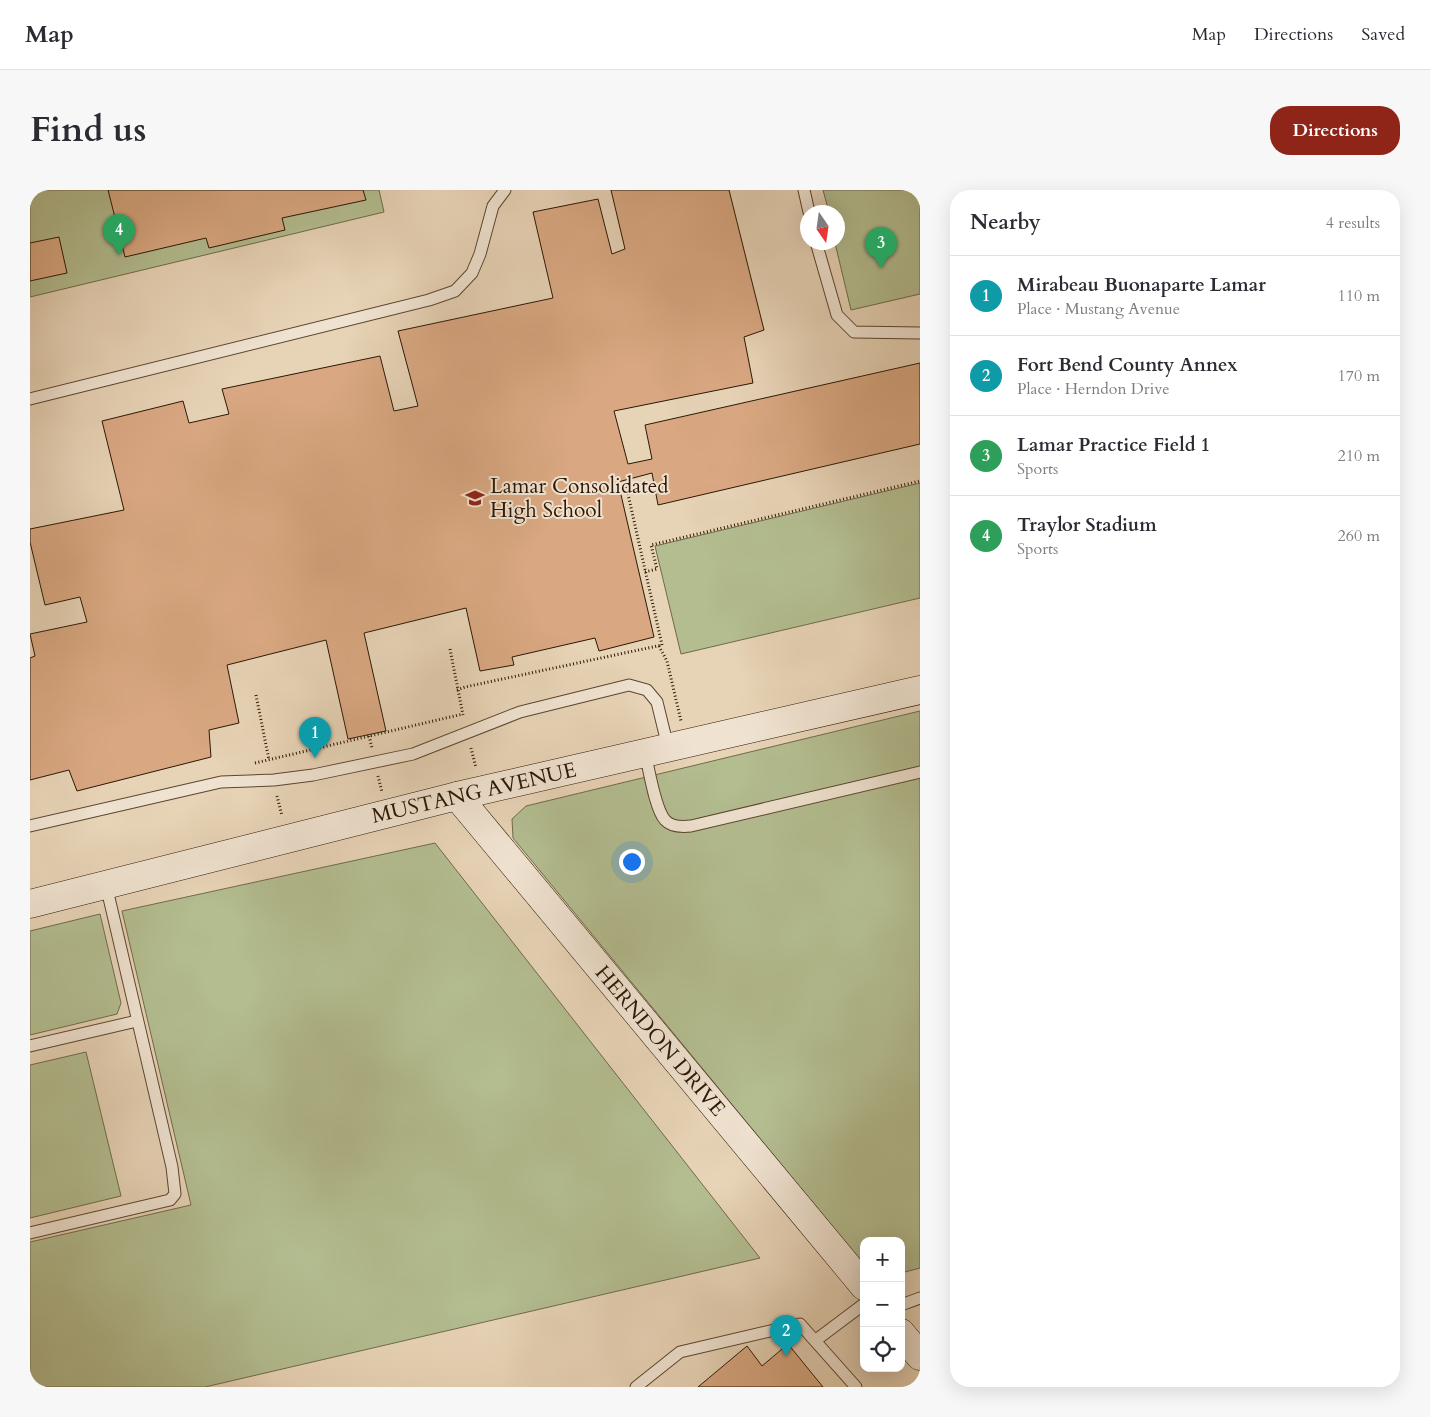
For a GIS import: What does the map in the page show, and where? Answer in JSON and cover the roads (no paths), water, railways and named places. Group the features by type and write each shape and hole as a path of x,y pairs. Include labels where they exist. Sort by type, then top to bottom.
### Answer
{"street":[{"name":"MUSTANG AVENUE","path":"30,904 457,796 920,690"},
{"name":"HERNDON DRIVE","path":"457,796 861,1282"},
{"path":"905,1338 920,1356"}],"lane":[{"path":"30,400 429,300 455,291 472,274 494,206 505,190"},
{"path":"804,190 807,205"},
{"path":"818,250 837,315 854,332 920,333"},
{"path":"30,826 221,782 274,780 404,756 520,712 629,686 646,690 657,702 666,748 657,803 665,820 678,827 691,826 920,772"},
{"path":"30,1233 170,1200 175,1194 172,1167 106,885"},
{"path":"30,1046 137,1021"},
{"path":"905,1304 920,1298"},
{"path":"816,1340 860,1307"},
{"path":"636,1387 680,1352 800,1324 856,1387"}],"place":[{"name":"Traylor Stadium","path":"119,255"},
{"name":"Lamar Practice Field 1","path":"881,268"},
{"name":"Lamar Consolidated High School","path":"475,498"},
{"name":"Mirabeau Buonaparte Lamar","path":"315,758"},
{"name":"Fort Bend County Annex","path":"786,1356"}]}
